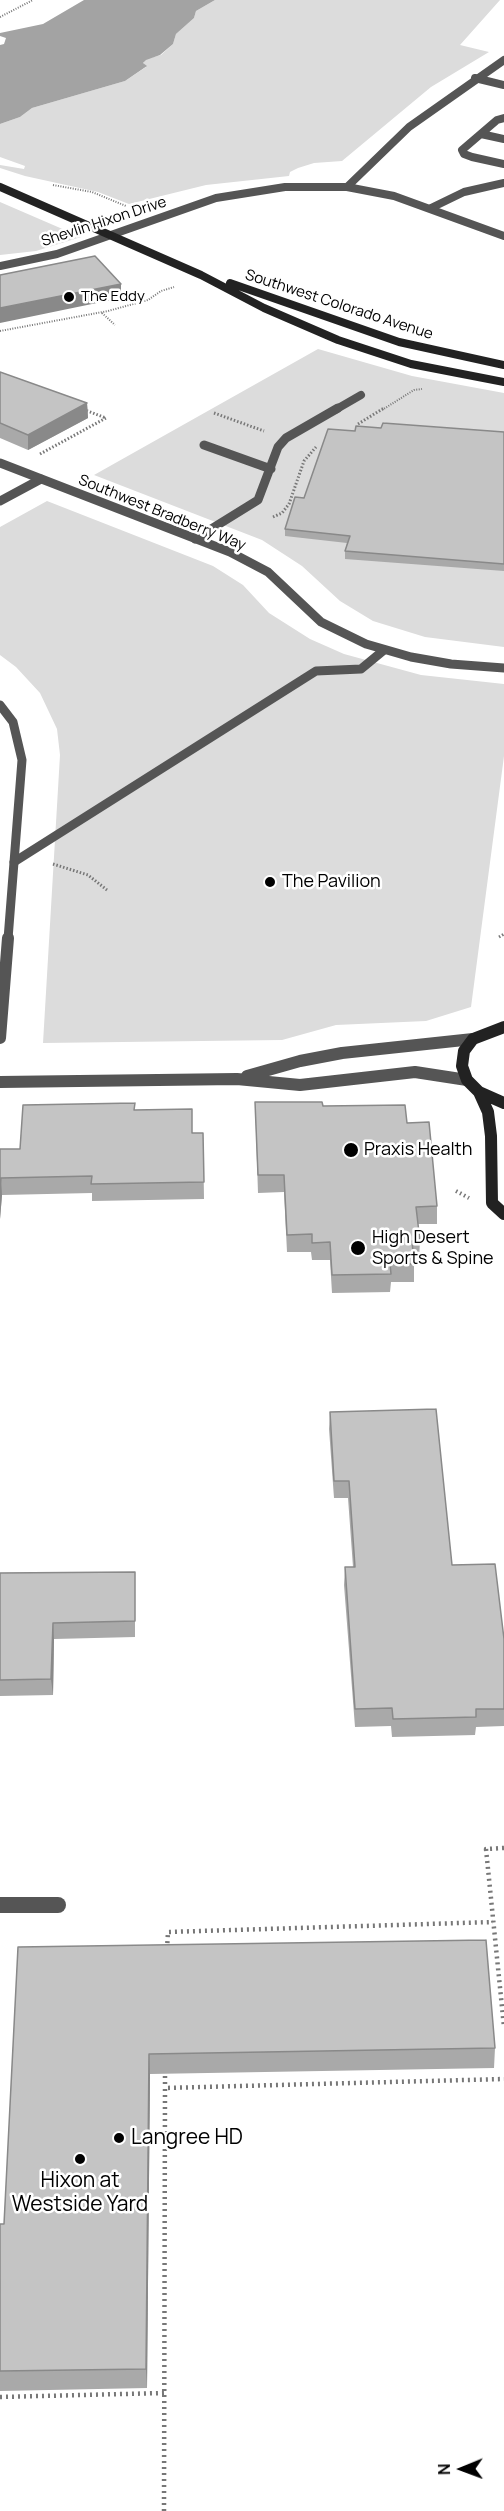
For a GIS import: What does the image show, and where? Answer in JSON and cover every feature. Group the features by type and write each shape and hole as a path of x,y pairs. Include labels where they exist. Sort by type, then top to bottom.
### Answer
{"main road":[{"name":"Southwest Colorado Avenue","path":"0,187 141,247 264,308 338,340 411,364 504,382"},
{"name":"Southwest Colorado Avenue","path":"201,275 399,342 504,365"},
{"path":"504,1027 472,1039 464,1051 462,1066 467,1080 479,1092 488,1112 491,1136 492,1203 504,1214"},
{"path":"479,1092 504,1102"}],"street":[{"path":"347,187 410,128 475,78 504,60"},
{"path":"475,78 504,85"},
{"path":"504,118 497,120 462,150 464,154 504,164"},
{"path":"481,134 504,139"},
{"path":"431,207 464,192 504,183"},
{"name":"Shevlin Hixon Drive","path":"0,266 57,254 216,198 285,187 347,187 394,196 431,207 504,236"},
{"path":"195,539 258,500 278,447 286,438 361,395"},
{"path":"204,445 271,469"},
{"name":"Southwest Bradberry Way","path":"0,464 231,552 268,572 321,622 384,650 451,664 504,668"},
{"path":"0,501 41,479"},
{"path":"14,862 316,671 361,669 384,650"},
{"path":"0,705 13,722 22,760 0,1038"},
{"path":"237,1079 310,1059 472,1039"},
{"path":"0,1082 237,1079 300,1085 415,1072 467,1080"},
{"path":"0,1905 58,1905"}],"path":[{"path":"0,17 33,0"},
{"path":"44,182 92,192 128,207"},
{"path":"0,331 101,312 148,300 161,291 183,284"},
{"path":"101,312 115,325"},
{"path":"361,423 414,390 424,389"},
{"path":"34,457 106,418 85,410"},
{"path":"49,863 88,875 107,890"},
{"path":"499,937 504,934"},
{"path":"504,1848 486,1849 504,2027"},
{"path":"167,1956 168,1932 493,1922"},
{"path":"164,2511 165,2064"},
{"path":"165,2088 504,2079"},
{"path":"0,2397 164,2393"}],"shaded area":[{"path":"84,0 215,0 196,11 194,18 176,34 173,44 160,55 146,60 143,63 147,66 125,81 32,108 20,117 0,124 0,45 4,44 6,38 0,36 0,33 43,24"},
{"path":"215,0 500,0 460,45 489,52 431,87 342,161 314,163 290,172 289,176 206,185 129,204 98,192 25,176 0,168 0,165 24,169 25,166 0,157 0,124 20,117 32,108 125,81 146,67 143,64 146,59 161,55 173,44 176,34 194,18 196,11"},
{"path":"0,202 81,237 36,251 0,255"},
{"path":"318,349 412,376 504,393 504,647 425,637 373,621 340,601 302,566 262,540 94,475"},
{"name":"The Pavilion","path":"47,501 213,566 243,585 269,613 310,639 344,654 421,675 504,684 504,756 471,1007 426,1021 336,1025 282,1040 43,1043 60,755 57,729 40,693 16,667 0,655 0,527"}],"building":[{"path":"95,256 121,284 0,308 0,275"},
{"path":"0,372 87,403 28,435 0,423"},
{"path":"383,423 504,432 504,564 345,551 350,536 285,529 295,497 304,498 328,429 355,431 356,426 381,428"},
{"path":"255,1102 322,1102 323,1106 405,1105 407,1123 429,1122 437,1206 416,1207 420,1241 412,1241 414,1264 390,1264 391,1274 332,1275 330,1242 312,1243 312,1234 287,1235 284,1175 258,1175"},
{"path":"135,1103 134,1110 192,1109 192,1133 203,1133 204,1182 91,1184 92,1176 1,1178 0,1186 0,1149 20,1149 23,1105"},
{"path":"436,1409 452,1565 495,1564 504,1639 504,1709 476,1709 476,1717 393,1719 392,1708 355,1709 345,1567 355,1567 349,1481 334,1481 330,1412"},
{"path":"135,1572 135,1621 53,1623 51,1679 0,1680 0,1573"},
{"name":"Hixon at Westside Yard","path":"486,1940 495,2048 149,2054 146,2369 0,2371 0,2224 4,2224 18,1947"}],"place":[{"name":"The Eddy","path":"69,297"},
{"name":"The Pavilion","path":"270,882"},
{"name":"Praxis Health","path":"351,1150"},
{"name":"High Desert Sports & Spine","path":"358,1248"},
{"name":"Langree HD","path":"119,2138"},
{"name":"Hixon at Westside Yard","path":"80,2159"}]}
